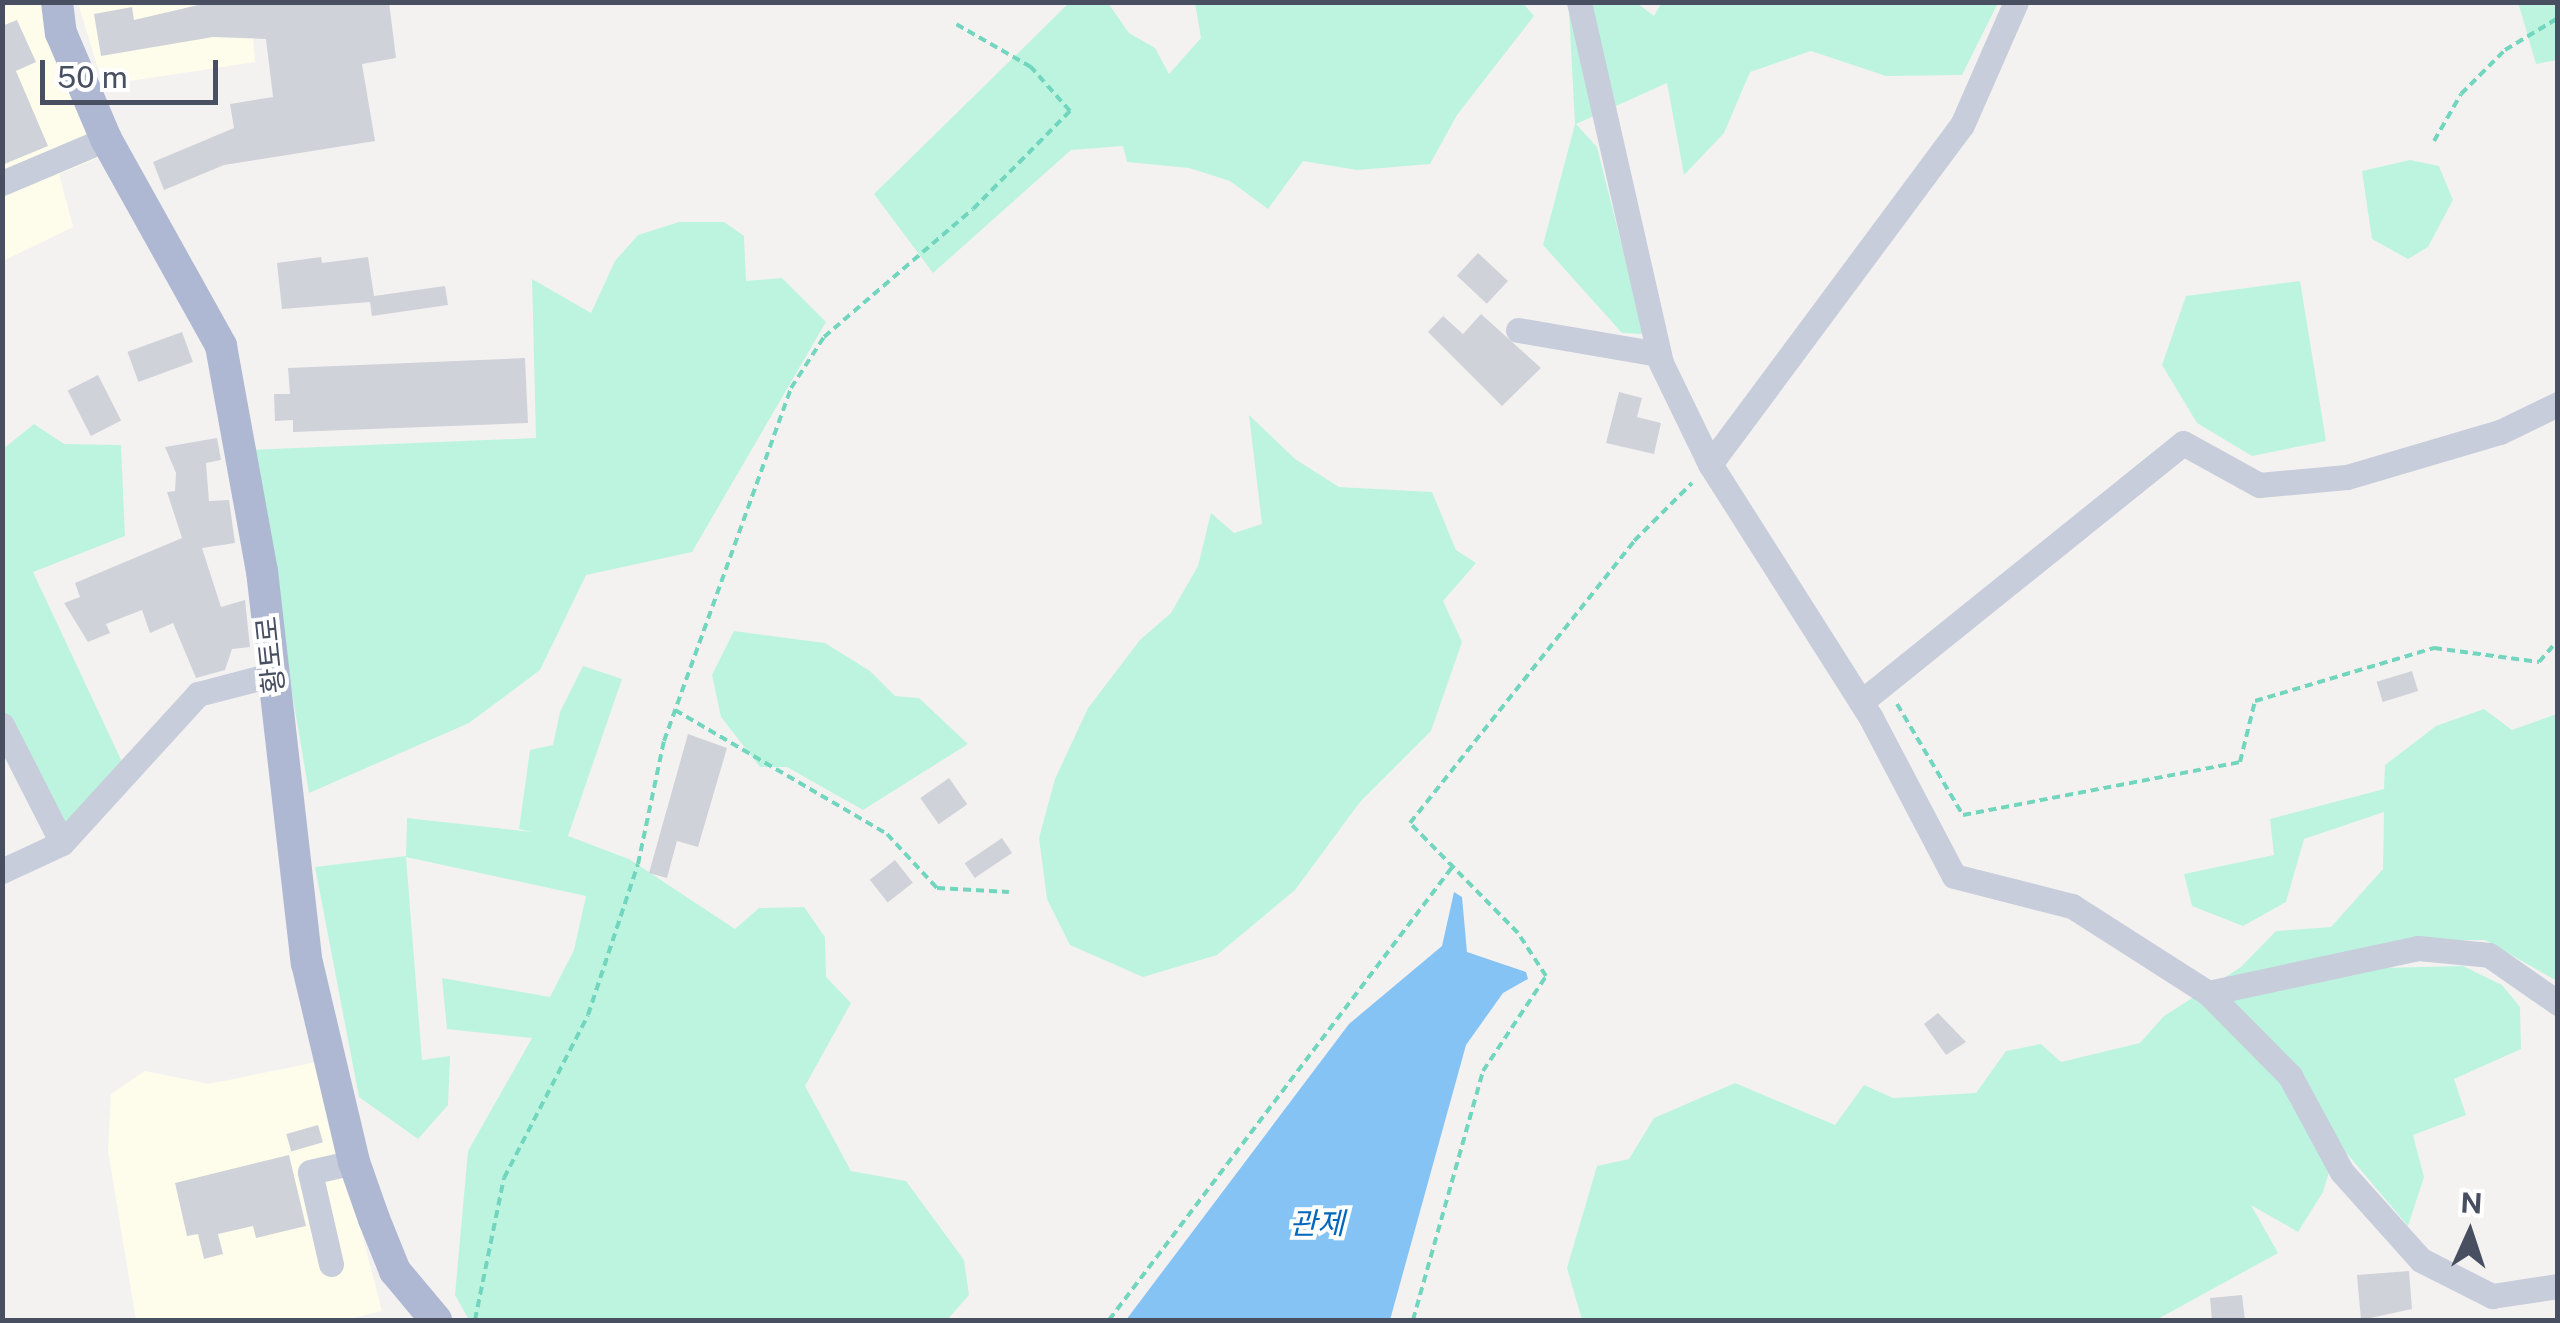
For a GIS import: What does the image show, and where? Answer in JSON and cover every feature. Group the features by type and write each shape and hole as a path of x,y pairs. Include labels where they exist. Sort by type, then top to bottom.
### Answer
{"main road":[{"name":"황토로","path":"57,2 62,33 106,139 221,346 262,572 307,964 354,1162 395,1271 436,1320"}],"street":[{"path":"1579,2 1658,354 1710,464 1861,702 1954,876 2072,906 2208,993 2290,1076 2342,1172 2421,1260 2492,1296 2558,1286"},
{"path":"1710,464 1962,124 2016,2"},
{"path":"2,183 106,139"},
{"path":"1518,330 1658,354"},
{"path":"1861,702 2183,442 2258,484 2347,477 2500,432 2558,404"},
{"path":"2,871 62,843 198,694 271,674"},
{"path":"2,725 62,843"},
{"path":"2208,993 2418,948 2488,955 2558,1003"},
{"path":"331,1264 310,1172 354,1162"}],"path":[{"path":"2434,141 2461,94 2504,50 2558,18"},
{"path":"475,1320 504,1178 588,1016 638,864 676,710 792,388 824,337 973,210 1070,111 1032,67 956,24"},
{"path":"1413,1320 1484,1071 1546,976 1518,933 1410,823 1634,542 1710,464"},
{"path":"1884,683 1964,815 2240,762 2255,701 2362,669 2434,648 2539,662 2558,640"},
{"path":"676,710 888,834 936,888 1009,892"},
{"path":"1109,1320 1452,866"}],"shaded area":[{"path":"3,3 41,3 100,157 59,174 73,227 3,261"},
{"path":"78,3 250,3 255,62 103,85"},
{"path":"317,1062 382,1311 345,1320 136,1320 108,1150 111,1094 145,1071 209,1084"}],"green space":[{"path":"1589,2 1637,3 1654,16 1662,2 1998,3 1962,75 1886,76 1811,51 1750,72 1724,133 1684,175 1667,83 1576,124 1597,147 1644,334 1622,333 1543,245 1575,124 1569,11"},
{"path":"2518,2 2557,3 2557,60 2536,64"},
{"path":"1069,3 1108,3 1129,33 1155,48 1169,74 1201,38 1195,3 1523,3 1534,16 1457,115 1430,164 1357,170 1303,161 1268,209 1230,181 1189,168 1127,162 1123,146 1071,150 933,273 874,194"},
{"path":"2410,160 2439,166 2453,200 2428,247 2408,259 2372,239 2362,171"},
{"path":"679,222 724,222 744,236 746,281 782,278 826,322 692,552 586,575 540,670 469,723 309,793 251,450 536,438 532,279 591,313 615,261 638,235"},
{"path":"2300,281 2326,441 2252,456 2197,423 2162,365 2186,296"},
{"path":"1249,415 1295,459 1339,487 1432,492 1456,550 1476,563 1443,601 1462,642 1431,731 1360,802 1295,890 1217,955 1143,977 1070,945 1047,899 1039,838 1055,779 1088,708 1140,640 1171,613 1198,566 1211,513 1234,533 1262,524"},
{"path":"34,424 64,444 121,445 125,536 33,572 123,764 61,830 3,709 3,449"},
{"path":"734,631 825,643 870,671 895,696 919,698 968,744 863,810 787,767 760,767 721,717 712,675"},
{"path":"583,666 622,679 568,836 629,859 735,929 759,908 804,907 825,937 826,977 851,1003 805,1086 851,1171 906,1181 964,1260 969,1295 947,1320 469,1320 455,1295 468,1151 532,1038 447,1029 442,978 550,997 574,950 586,896 406,857 422,1060 450,1056 448,1105 418,1139 359,1097 315,867 406,856 407,818 532,832 519,829 530,750 553,745 560,712"},
{"path":"2484,709 2512,730 2557,714 2557,981 2485,940 2404,941 2384,968 2463,966 2502,985 2520,1007 2521,1049 2454,1079 2466,1115 2413,1135 2424,1177 2408,1226 2338,1143 2323,1192 2298,1232 2251,1205 2278,1253 2156,1320 1582,1320 1567,1268 1597,1166 1629,1159 1654,1118 1735,1083 1835,1125 1864,1085 1893,1098 1976,1093 2006,1051 2041,1044 2061,1062 2140,1043 2164,1016 2241,967 2276,931 2331,927 2383,869 2384,812 2304,839 2286,902 2243,926 2192,906 2184,874 2274,855 2270,819 2384,789 2385,765 2436,726"}],"water":[{"name":"관제","path":"1454,892 1462,897 1467,952 1526,972 1528,979 1503,993 1466,1045 1390,1320 1126,1320 1349,1024 1442,946"}],"building":[{"path":"211,2 389,2 396,58 362,64 375,141 224,165 164,190 153,162 234,128 230,104 273,97 266,39 213,37 101,56 94,14 132,7 134,20"},
{"path":"17,20 36,62 16,71 48,146 2,165 2,26"},
{"path":"1478,253 1508,281 1487,304 1457,276"},
{"path":"321,257 322,263 368,257 374,296 445,286 448,305 372,316 370,302 282,309 277,263"},
{"path":"1481,314 1541,368 1502,406 1428,332 1443,316 1463,334"},
{"path":"182,332 193,362 138,382 127,352"},
{"path":"525,358 528,423 293,432 293,420 275,421 274,394 290,394 288,368"},
{"path":"98,375 121,420 91,436 68,390"},
{"path":"1619,392 1642,398 1637,417 1661,423 1654,454 1606,443"},
{"path":"217,438 221,460 206,463 209,501 229,500 235,543 202,548 221,607 245,600 250,647 232,649 225,670 196,678 173,623 150,633 142,610 106,624 110,633 88,642 64,603 80,597 75,583 182,538 167,492 175,491 176,473 165,447"},
{"path":"2412,671 2418,691 2383,702 2377,682"},
{"path":"688,734 727,748 698,847 677,841 667,878 649,873"},
{"path":"949,778 967,804 939,824 920,798"},
{"path":"1002,838 1012,853 975,878 965,863"},
{"path":"895,860 913,883 888,903 870,880"},
{"path":"1938,1013 1966,1042 1946,1055 1924,1024"},
{"path":"318,1125 323,1142 291,1151 286,1134"},
{"path":"289,1155 306,1226 256,1238 253,1226 218,1234 223,1254 204,1259 198,1234 187,1236 175,1183"},
{"path":"2409,1271 2412,1309 2361,1320 2357,1275"},
{"path":"2242,1295 2245,1320 2212,1320 2210,1298"}]}
